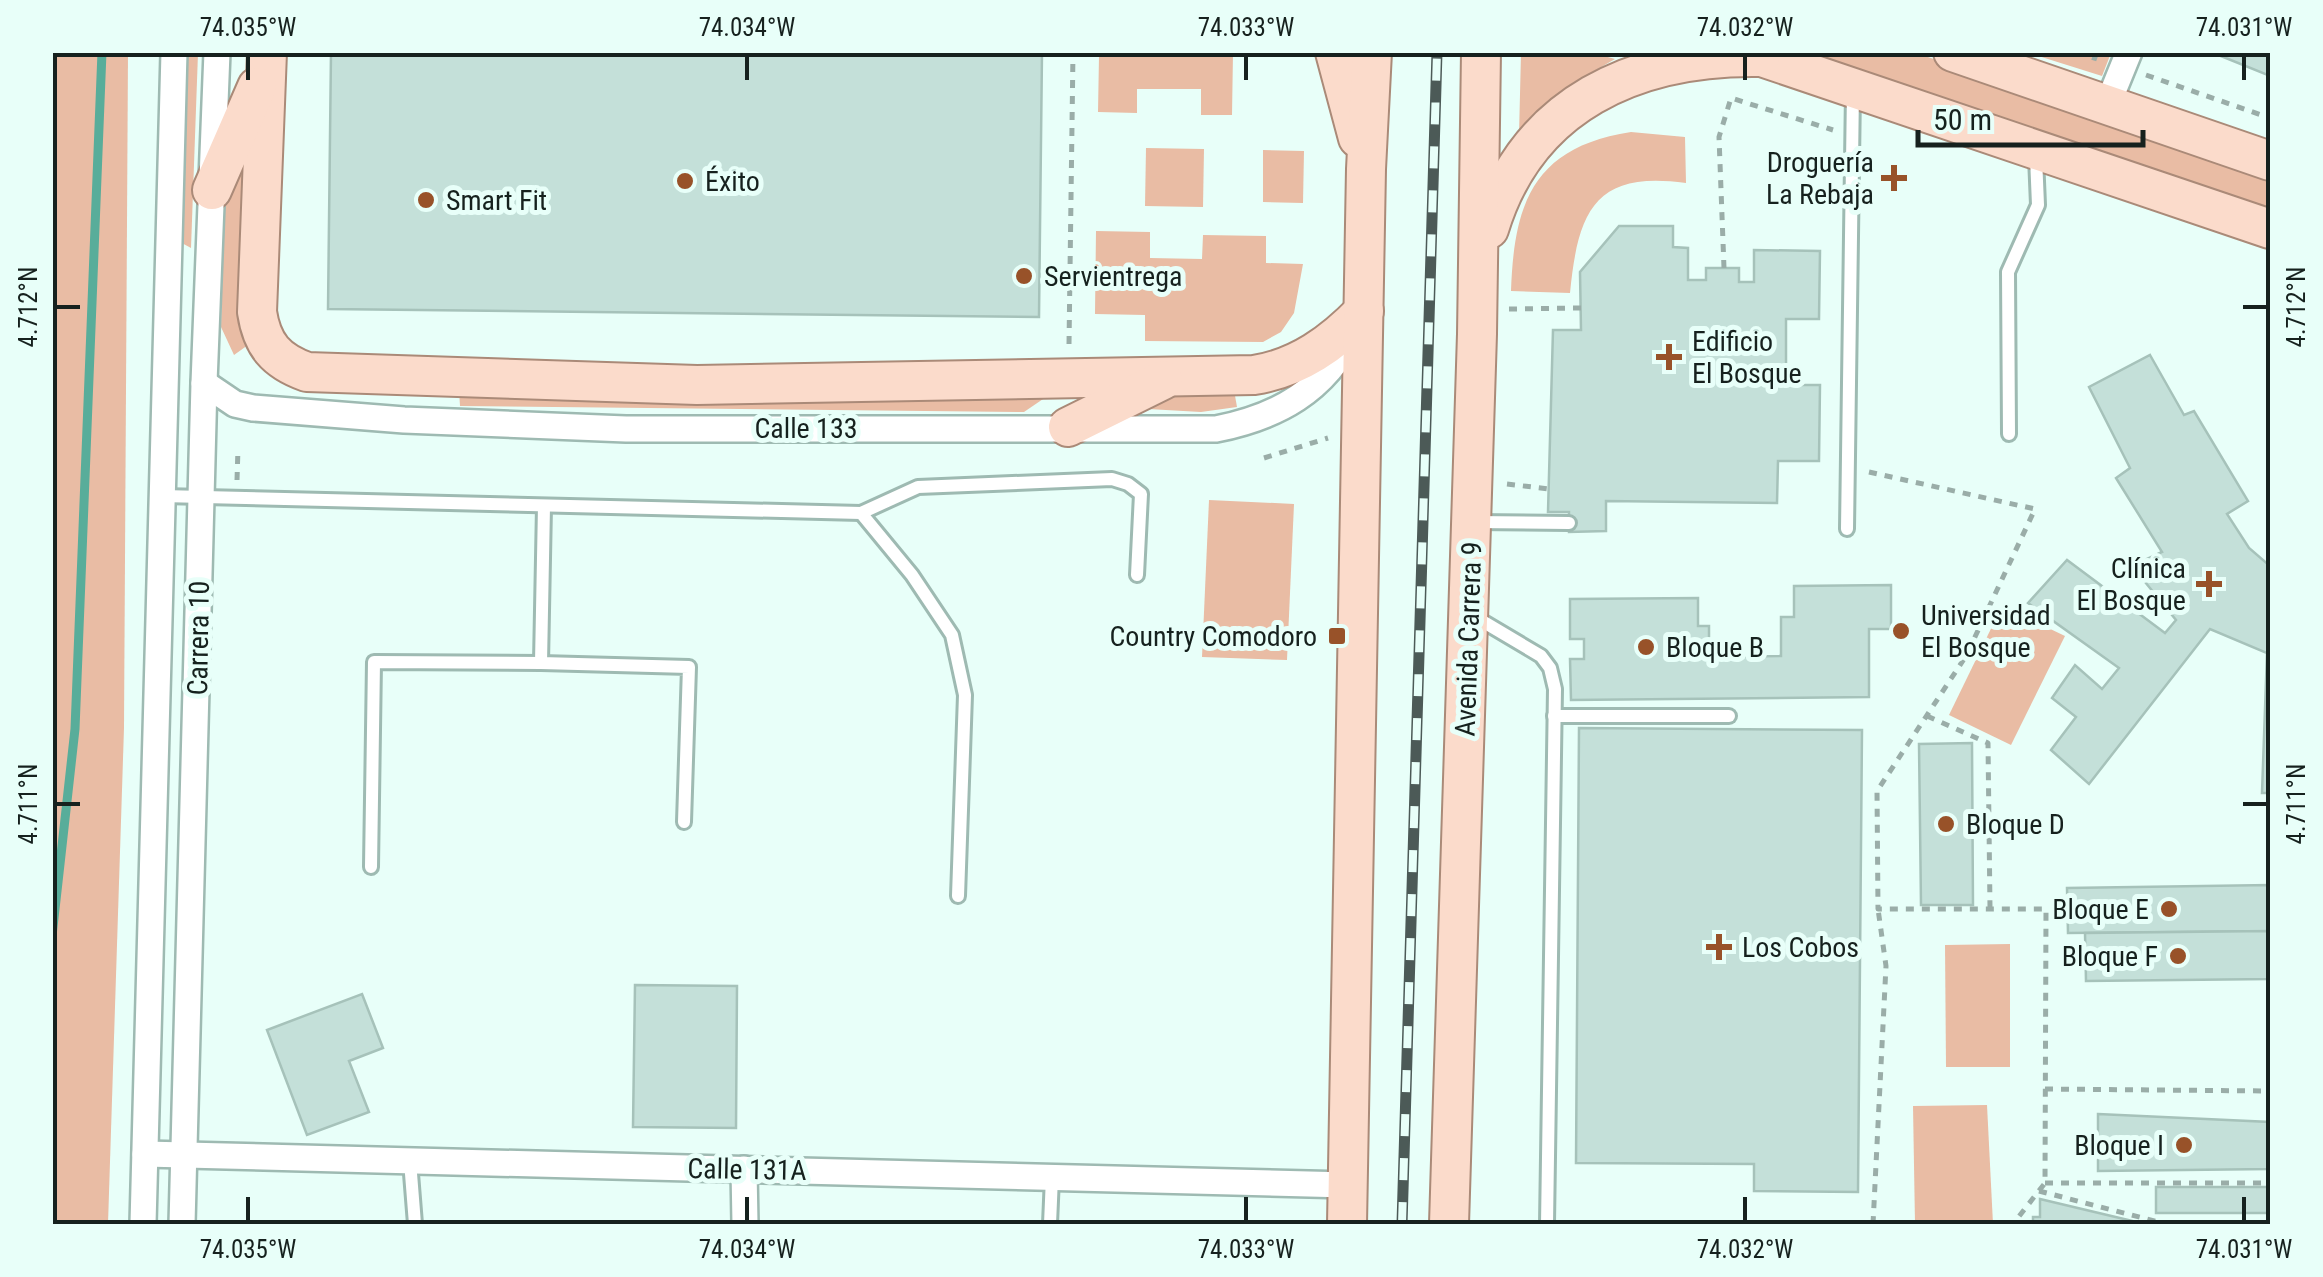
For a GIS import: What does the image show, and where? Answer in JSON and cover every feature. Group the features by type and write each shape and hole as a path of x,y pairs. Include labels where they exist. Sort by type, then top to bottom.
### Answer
{"main road":[{"path":"1335,52 1366,169"},
{"path":"1347,1224 1366,169 1372,52"},
{"name":"Avenida Carrera 9","path":"1449,1224 1480,260 1481,52"},
{"path":"1952,52 2270,161"},
{"path":"1480,260 1500,193 1525,154 1557,119 1595,91 1664,66 1753,55 2270,229"},
{"path":"212,190 266,58"},
{"path":"266,58 257,312 273,356 307,372 642,384 1276,372 1339,337 1364,311"},
{"path":"1068,427 1170,376"}],"street":[{"name":"Carrera 10","path":"142,1224 174,52"},
{"name":"Carrera 10","path":"182,1224 204,383 217,52"},
{"path":"2107,106 2126,60"},
{"name":"Calle 133","path":"204,383 235,404 253,408 404,420 626,429 1216,429 1273,414 1320,379 1347,346 1364,311"},
{"name":"Calle 131A","path":"145,1154 1348,1185"},
{"path":"744,1169 744,1224"}],"lane":[{"path":"1847,529 1853,88"},
{"path":"2009,434 2008,272 2038,205 2035,150"},
{"path":"162,496 861,513 918,487 1112,479 1128,484 1140,494 1137,575"},
{"path":"541,663 544,506"},
{"path":"861,513 912,575 952,635 965,695 958,896"},
{"path":"1472,522 1569,523"},
{"path":"1470,614 1541,656 1550,668 1555,689 1547,1224"},
{"path":"371,867 374,662 690,667 684,822"},
{"path":"1554,716 1730,716"},
{"path":"410,1161 414,1224"},
{"path":"1050,1224 1052,1177"}],"path":[{"path":"1069,376 1073,52"},
{"path":"2077,52 2126,60 2270,118"},
{"path":"1724,268 1720,137 1732,98 1833,129 1832,146"},
{"path":"1500,309 1581,308"},
{"path":"237,498 238,448"},
{"path":"1847,467 2035,509 1966,656 1877,791 1878,908 1886,966 1873,1224"},
{"path":"1499,483 1549,489"},
{"path":"1926,716 1988,744 1990,908"},
{"path":"1878,908 2046,908 2045,1183 2013,1224"},
{"path":"2045,1089 2270,1091"},
{"path":"2045,1183 2270,1183"},
{"path":"2039,1191 2166,1224"}],"shaded area":[{"path":"53,52 128,53 124,728 108,1224 52,1224"},
{"path":"1139,52 1233,53 1232,115 1201,115 1201,89 1137,89 1137,113 1098,112 1099,56 1138,57"},
{"path":"187,53 198,53 191,248 180,242"},
{"path":"1521,53 1593,53 1615,59 1572,84 1519,135"},
{"path":"1803,53 1916,53 2270,172 2270,210"},
{"path":"2029,53 2111,53 2102,76"},
{"path":"1631,132 1685,137 1686,183 1630,183 1596,203 1579,240 1570,293 1511,291 1517,231 1536,184 1551,165 1572,151 1598,139"},
{"path":"1146,148 1204,149 1203,207 1145,206"},
{"path":"1263,150 1304,151 1303,203 1263,202"},
{"path":"245,164 238,312 248,345 234,355 221,327 224,197"},
{"path":"1096,231 1150,232 1150,258 1202,259 1203,235 1266,236 1266,263 1303,264 1294,313 1281,332 1263,342 1145,341 1145,315 1095,314"},
{"path":"459,389 1046,397 1024,412 460,406"},
{"path":"1193,389 1234,390 1237,407 1201,412 1148,409"},
{"path":"1209,500 1294,504 1287,660 1202,657"},
{"path":"2002,606 2065,636 2011,745 1949,715"},
{"path":"2010,944 2010,1067 1946,1067 1945,945"},
{"path":"1987,1105 1993,1224 1915,1224 1913,1106"}],"building":[{"name":"Éxito","path":"331,52 1042,52 1039,317 328,309"},
{"path":"2211,52 2270,52 2270,76"},
{"name":"Edificio El Bosque","path":"1619,226 1673,226 1673,247 1688,248 1688,280 1706,280 1706,268 1739,268 1739,282 1754,282 1754,250 1820,251 1819,319 1786,319 1786,385 1820,385 1819,461 1778,461 1777,503 1606,501 1606,531 1569,532 1569,512 1548,512 1553,330 1581,330 1580,272"},
{"name":"Clínica El Bosque","path":"2150,355 2184,415 2194,411 2248,501 2227,514 2249,548 2270,566 2270,793 2262,793 2267,653 2210,629 2089,784 2051,750 2076,717 2052,698 2075,665 2102,689 2119,668 2028,603 2067,560 2165,633 2176,620 2132,566 2162,552 2116,478 2130,468 2089,387"},
{"name":"Bloque B","path":"1891,585 1891,629 1869,629 1869,697 1571,700 1570,659 1584,659 1584,639 1570,639 1570,599 1698,598 1698,626 1709,626 1709,657 1781,656 1781,617 1794,617 1794,586"},
{"name":"Los Cobos","path":"1579,728 1862,730 1858,1192 1754,1191 1754,1164 1576,1163"},
{"name":"Bloque D","path":"1972,743 1973,905 1921,905 1919,744"},
{"name":"Bloque E","path":"2270,885 2270,931 2068,933 2067,888"},
{"name":"Bloque F","path":"2270,931 2270,979 2086,981 2085,933"},
{"path":"635,985 737,986 736,1128 633,1127"},
{"path":"362,994 383,1048 349,1061 369,1112 307,1135 267,1030"},
{"name":"Bloque I","path":"2098,1114 2270,1122 2270,1169 2098,1171"},
{"path":"2156,1187 2270,1187 2270,1213 2156,1213"},
{"path":"2040,1199 2145,1224 2033,1224 2033,1217 2040,1217"}],"waterway":[{"path":"52,936 75,729 102,52"}],"railway":[{"path":"1402,1224 1437,52"}],"place":[{"name":"Droguería La Rebaja","path":"1894,178"},
{"name":"Éxito","path":"685,181"},
{"name":"Smart Fit","path":"426,200"},
{"name":"Servientrega","path":"1024,276"},
{"name":"Edificio El Bosque","path":"1669,357"},
{"name":"Clínica El Bosque","path":"2209,584"},
{"name":"Universidad El Bosque","path":"1901,631"},
{"name":"Country Comodoro","path":"1337,636"},
{"name":"Bloque B","path":"1646,647"},
{"name":"Bloque D","path":"1946,824"},
{"name":"Bloque E","path":"2169,909"},
{"name":"Los Cobos","path":"1719,947"},
{"name":"Bloque F","path":"2178,956"},
{"name":"Bloque I","path":"2184,1145"}]}
